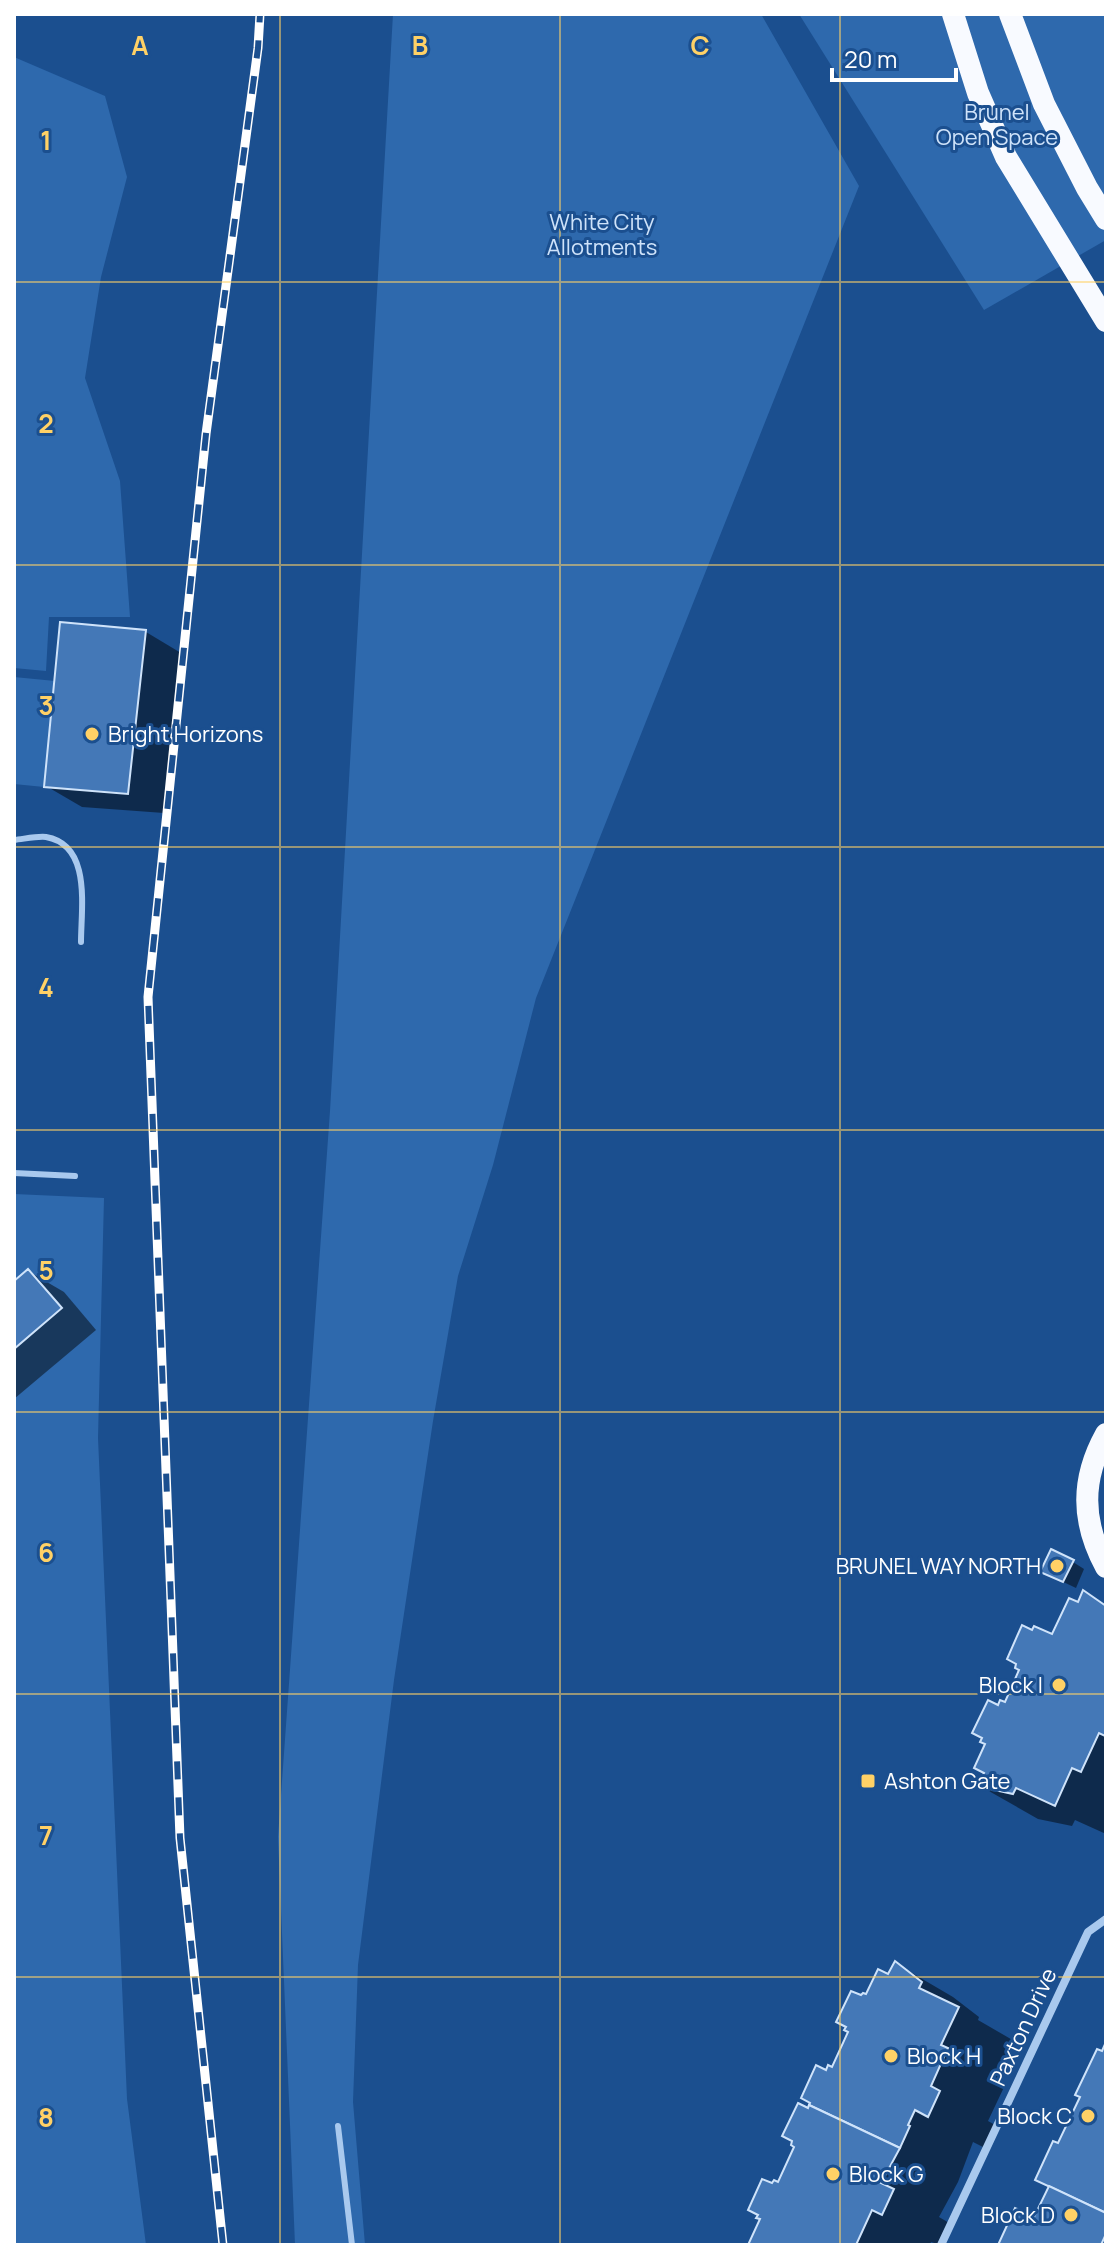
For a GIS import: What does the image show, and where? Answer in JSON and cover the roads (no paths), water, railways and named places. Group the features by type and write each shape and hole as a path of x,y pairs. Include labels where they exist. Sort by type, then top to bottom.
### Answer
{"highway":[{"path":"953,14 978,93 1006,157 1106,321"},
{"path":"1010,14 1044,104 1106,219"},
{"path":"1106,1434 1094,1457 1088,1480 1089,1519 1106,1567"}],"street":[{"name":"Paxton Drive","path":"941,2245 1088,1932 1106,1919"}],"lane":[{"path":"14,840 46,837 69,848 81,873 81,942"},
{"path":"14,1173 75,1176"},
{"path":"338,2126 352,2245"}],"railway":[{"path":"223,2245 180,1838 148,997 206,434 260,14"}],"place":[{"name":"Bright Horizons","path":"92,734"},
{"name":"BRUNEL WAY NORTH","path":"1057,1566"},
{"name":"Block I","path":"1059,1685"},
{"name":"Ashton Gate","path":"868,1781"},
{"name":"Block H","path":"891,2056"},
{"name":"Block C","path":"1088,2116"},
{"name":"Block G","path":"833,2174"},
{"name":"Block D","path":"1071,2215"}],"park label":[{"name":"Brunel Open Space","path":"997,124"},
{"name":"White City Allotments","path":"602,234"}]}
